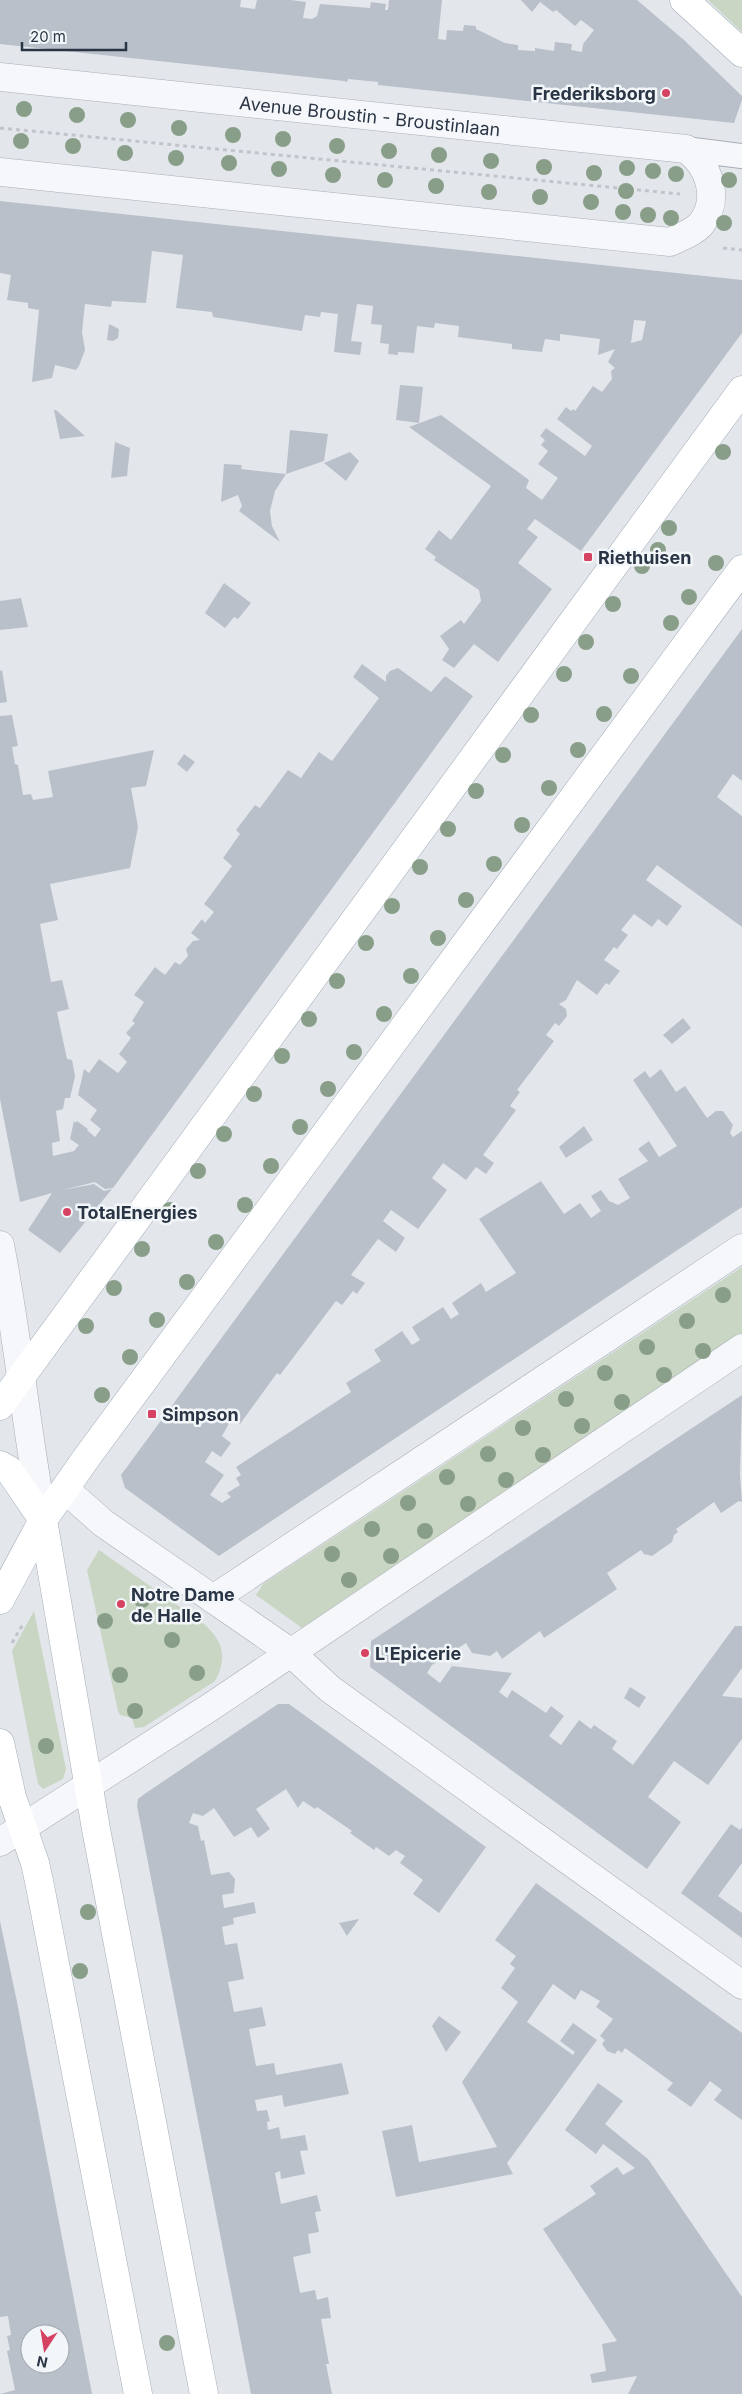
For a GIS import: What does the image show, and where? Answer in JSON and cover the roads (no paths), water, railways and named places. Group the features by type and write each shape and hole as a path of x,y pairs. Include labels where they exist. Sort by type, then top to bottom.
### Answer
{"main road":[{"path":"684,0 742,52"},
{"path":"0,1406 22,1373 742,390"},
{"path":"0,1600 43,1520 126,1404 742,568"},
{"path":"0,1464 9,1470 43,1520 122,1973 204,2394"},
{"path":"0,1743 12,1798 35,1863 40,1886 138,2394"}],"street":[{"name":"Avenue Broustin - Broustinlaan","path":"0,77 742,156"},
{"path":"0,172 670,242 691,232 701,224 711,197 704,166 686,149"},
{"path":"0,1245 22,1373 30,1452 43,1520"},
{"path":"213,1599 742,1248"},
{"path":"0,1842 212,1706 742,1348"},
{"path":"66,1490 103,1523 290,1652 330,1689 742,1985"}],"place":[{"name":"Frederiksborg","path":"666,93"},
{"name":"Riethuisen","path":"588,557"},
{"name":"TotalEnergies","path":"67,1212"},
{"name":"Simpson","path":"152,1414"},
{"name":"Notre Dame de Halle","path":"121,1604"},
{"name":"L'Epicerie","path":"365,1653"}]}
